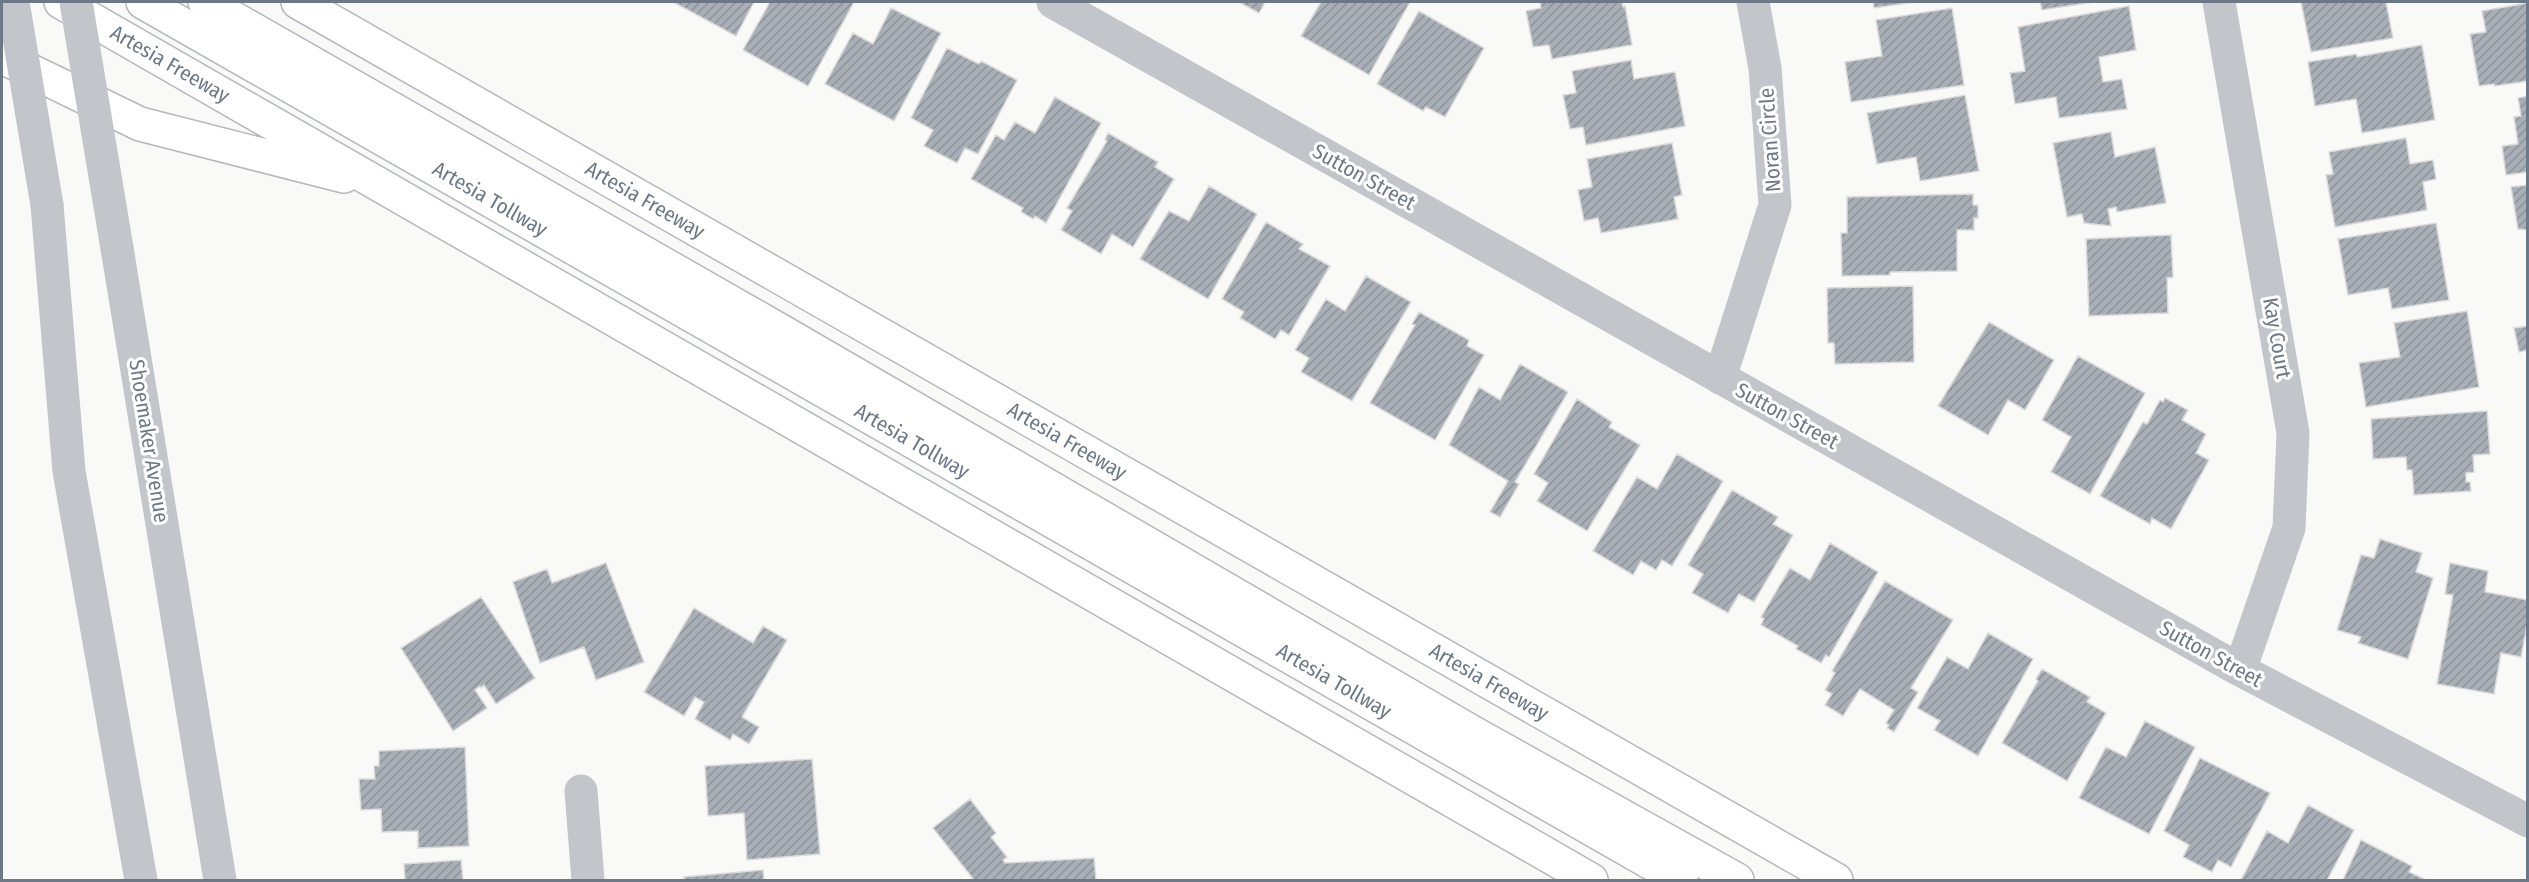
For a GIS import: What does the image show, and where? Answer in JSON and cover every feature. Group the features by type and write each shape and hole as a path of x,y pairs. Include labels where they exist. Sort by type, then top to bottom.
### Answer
{"highway":[{"name":"Artesia Freeway","path":"61,2 1591,880"},
{"name":"Artesia Tollway","path":"143,2 1681,880"},
{"name":"Artesia Tollway","path":"205,2 910,406 1475,734 1737,880"},
{"name":"Artesia Freeway","path":"298,2 1836,879"},
{"path":"2,57 140,124 385,186"}],"street":[{"path":"13,2 47,206 69,471 141,880"},
{"name":"Shoemaker Avenue","path":"76,2 220,880"},
{"name":"Sutton Street","path":"1053,2 2240,670 2528,821"},
{"name":"Noran Circle","path":"1720,378 1775,205 1765,68 1753,2"},
{"name":"Kay Court","path":"2220,2 2293,433 2289,528 2240,670"},
{"path":"580,791 588,880"}],"building":[{"path":"673,2 754,2 736,36"},
{"path":"770,2 854,2 808,86 743,50"},
{"path":"1239,2 1265,2 1259,13"},
{"path":"1321,2 1410,2 1369,75 1301,36"},
{"path":"1540,2 1622,2 1623,7 1625,6 1632,45 1552,59 1549,45 1533,47 1526,11 1541,8"},
{"path":"1873,2 1915,2 1874,8"},
{"path":"2040,2 2094,2 2042,10"},
{"path":"2301,2 2386,2 2393,38 2311,52"},
{"path":"2528,3 2528,81 2479,86 2470,34 2486,32 2482,11"},
{"path":"2129,6 2136,50 2099,57 2103,82 2122,79 2127,109 2059,118 2056,97 2015,104 2010,73 2025,71 2018,27"},
{"path":"891,8 941,33 894,121 825,84 853,33 873,44"},
{"path":"1952,8 1964,85 1851,102 1845,62 1882,56 1876,20"},
{"path":"1419,11 1484,48 1445,117 1426,107 1423,111 1377,84"},
{"path":"2422,45 2435,120 2362,133 2356,99 2315,106 2308,62 2356,54 2357,57"},
{"path":"947,48 979,64 981,61 1017,80 978,154 965,148 957,163 924,146 933,130 911,118"},
{"path":"1631,60 1634,79 1675,72 1685,126 1586,145 1583,127 1570,129 1563,95 1576,93 1572,71"},
{"path":"1965,95 1979,171 1920,181 1916,157 1877,164 1867,113"},
{"path":"2528,96 2528,172 2506,175 2502,146 2518,144 2514,117 2521,116 2518,98"},
{"path":"1055,97 1101,123 1046,223 1035,216 1033,219 1021,212 1023,208 971,179 996,135 1004,140 1015,122 1035,133"},
{"path":"2111,132 2115,157 2155,147 2166,203 2117,212 2116,207 2108,209 2111,226 2084,223 2082,214 2067,217 2053,143"},
{"path":"1108,133 1158,162 1155,167 1174,179 1133,247 1112,234 1101,254 1061,230 1072,211 1067,208 1107,141 1105,140"},
{"path":"2406,138 2410,164 2433,160 2436,179 2423,182 2427,210 2335,227 2326,175 2333,174 2329,152"},
{"path":"1672,143 1682,195 1674,197 1678,219 1601,233 1598,218 1584,221 1578,190 1592,187 1587,159"},
{"path":"2528,185 2528,230 2518,229 2511,187"},
{"path":"1209,186 1257,214 1208,299 1140,259 1169,211 1189,221"},
{"path":"1973,194 1973,205 1978,205 1978,218 1974,218 1974,230 1957,230 1957,271 1890,272 1890,275 1842,276 1841,233 1847,233 1847,197"},
{"path":"1266,222 1303,244 1299,249 1330,266 1289,335 1281,330 1275,339 1240,318 1244,312 1222,299"},
{"path":"2436,223 2449,300 2392,309 2388,288 2348,295 2338,239"},
{"path":"2171,235 2173,277 2167,278 2168,313 2089,316 2086,239"},
{"path":"1366,276 1411,302 1352,401 1301,372 1309,358 1295,350 1326,299 1345,311"},
{"path":"1913,286 1914,362 1835,364 1834,343 1828,343 1827,288"},
{"path":"2467,311 2479,387 2366,407 2359,363 2400,357 2394,323"},
{"path":"1419,312 1469,340 1467,346 1484,355 1435,440 1370,403 1415,325 1412,324"},
{"path":"1989,322 2054,360 2025,410 2008,400 1988,435 1938,406"},
{"path":"2528,326 2528,350 2519,352 2514,328"},
{"path":"2078,356 2145,393 2090,494 2051,472 2071,437 2042,420"},
{"path":"1520,364 1568,392 1515,482 1519,484 1500,517 1490,512 1508,481 1449,445 1479,387 1500,400"},
{"path":"2165,398 2188,410 2182,420 2206,434 2196,453 2209,460 2171,529 2152,518 2150,524 2100,496 2143,422 2147,424 2160,400 2163,402"},
{"path":"1577,399 1612,422 1609,427 1640,445 1587,531 1537,501 1548,483 1534,474"},
{"path":"2487,411 2490,454 2473,455 2474,472 2466,473 2466,482 2470,482 2471,491 2414,495 2412,470 2407,470 2406,457 2373,459 2371,419"},
{"path":"1677,454 1723,481 1672,566 1662,560 1656,570 1641,561 1633,575 1593,551 1637,477 1657,489"},
{"path":"1732,490 1778,517 1773,524 1793,535 1754,602 1739,594 1728,613 1692,593 1703,574 1688,565"},
{"path":"2380,539 2422,553 2416,572 2433,578 2408,659 2358,643 2361,637 2337,630 2361,555 2374,558"},
{"path":"1830,543 1878,572 1829,657 1826,655 1821,663 1796,649 1798,646 1761,625 1764,619 1761,617 1790,568 1810,580"},
{"path":"606,563 644,662 596,680 584,647 540,663 513,582 547,569 552,583"},
{"path":"2450,563 2488,571 2485,592 2528,600 2528,620 2521,657 2501,653 2494,694 2437,684 2453,595 2445,594"},
{"path":"1885,581 1953,620 1911,688 1918,692 1894,732 1887,728 1889,725 1886,723 1894,710 1860,689 1843,716 1825,705 1832,694 1825,690 1835,673 1832,671"},
{"path":"481,597 535,678 496,704 484,685 481,688 480,686 475,690 487,708 453,731 401,648"},
{"path":"694,608 753,643 763,626 787,640 742,717 759,727 749,744 733,734 730,740 695,719 704,702 695,697 684,716 644,692"},
{"path":"1988,633 2033,659 1978,756 1934,730 1940,721 1917,708 1947,657 1968,669"},
{"path":"2042,669 2090,697 2087,702 2106,713 2067,781 2002,743 2038,681 2036,679"},
{"path":"2145,721 2195,747 2149,834 2079,798 2106,747 2126,757"},
{"path":"465,747 469,846 418,848 418,831 382,832 381,809 361,810 359,779 375,779 374,766 379,766 379,751"},
{"path":"2200,758 2270,793 2231,867 2218,860 2212,872 2183,857 2189,845 2164,831"},
{"path":"812,759 820,854 747,860 744,813 708,816 705,766"},
{"path":"970,799 996,833 991,837 1007,857 1003,860 1005,863 1094,858 1096,880 974,880 933,828"},
{"path":"2308,805 2354,830 2327,880 2241,880 2267,831 2288,843"},
{"path":"2361,840 2412,866 2409,872 2426,880 2343,880"},
{"path":"461,860 463,880 405,880 404,864"},
{"path":"763,870 764,880 685,880 684,877"}]}
